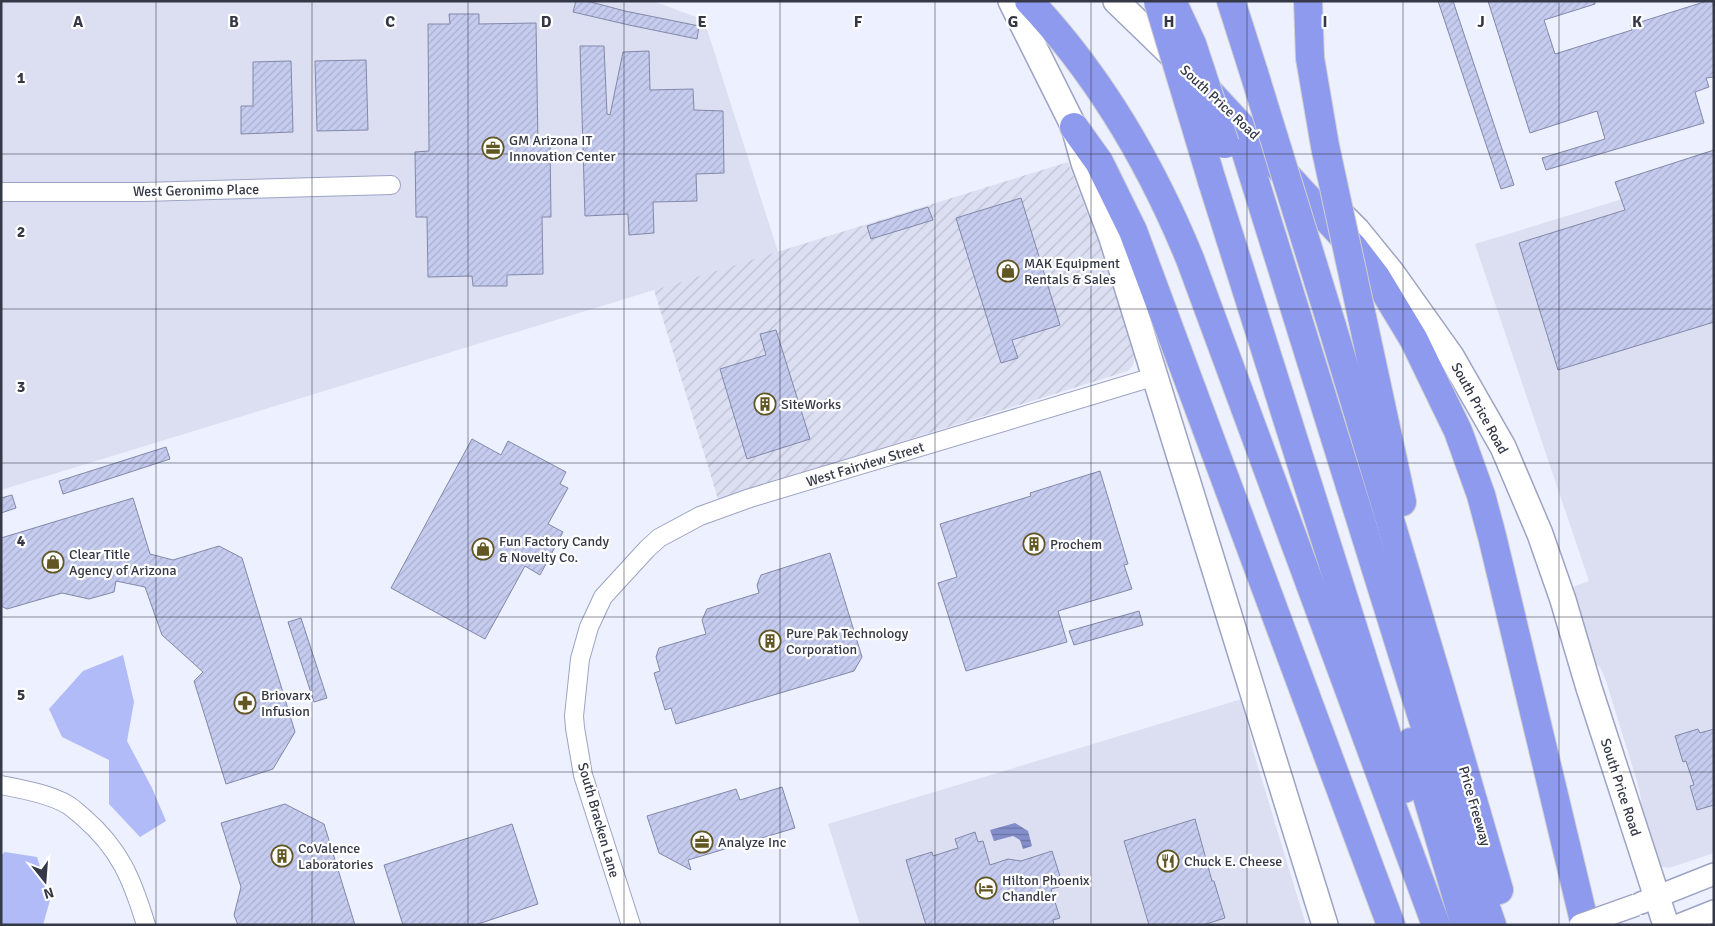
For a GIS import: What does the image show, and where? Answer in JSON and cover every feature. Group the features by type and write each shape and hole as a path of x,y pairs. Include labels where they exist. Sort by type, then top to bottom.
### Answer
{"highway":[{"path":"1029,1 1087,71 1124,125 1172,214 1436,925"},
{"path":"1158,1 1300,462 1411,810 1450,925"},
{"path":"1172,1 1234,143 1438,768 1492,925"},
{"path":"1189,1 1215,62 1234,143 1278,308 1385,655 1465,925"},
{"path":"1231,1 1332,326 1440,687"},
{"path":"1308,1 1310,58 1325,146 1440,687"},
{"path":"1210,93 1353,247 1376,277 1414,340 1454,423 1480,495 1492,536 1585,925"},
{"path":"1074,127 1099,162 1133,231 1391,925"},
{"name":"Price Freeway","path":"1440,687 1510,925"}],"main road":[{"path":"1011,1 1074,127 1084,163 1112,238 1325,925"},
{"name":"South Price Road","path":"1116,1 1210,93 1314,187 1357,230 1392,273 1451,356 1503,446 1546,551 1563,600 1589,688 1647,901 1666,925"}],"street":[{"name":"West Geronimo Place","path":"1,192 142,192 391,185"},
{"name":"West Fairview Street","path":"603,597 646,549 659,538 700,516 750,498 1154,377"},
{"name":"South Bracken Lane","path":"603,597 589,628 580,659 574,716 575,728 583,775 631,925"},
{"path":"1,785 32,792 68,805 98,830 122,861 138,899 146,925"},
{"path":"1580,925 1714,874"},
{"path":"1679,925 1714,911"}],"shaded area":[{"path":"1,1 653,1 704,20 778,252 1,490"},
{"path":"1068,162 1116,289 1136,355 1133,365 1128,371 718,499 654,290"},
{"path":"1714,171 1714,853 1669,868 1659,866 1650,853 1639,788 1606,681 1600,667 1591,662 1567,589 1589,581 1475,244"},
{"path":"123,655 134,702 127,741 152,788 166,821 140,837 109,804 109,760 62,737 49,709 83,671"},
{"path":"1242,699 1253,750 1306,925 860,925 828,824"},
{"path":"1015,823 1028,831 1032,846 1023,849 1020,840 1013,836 994,841 990,830"},
{"path":"5,852 37,857 50,900 43,925 1,925 1,855"}],"building":[{"path":"576,1 587,1 699,26 697,39 573,12"},
{"path":"1438,1 1453,1 1514,185 1501,189"},
{"path":"1488,1 1595,1 1595,4 1544,20 1555,54 1632,30 1631,25 1707,1 1714,1 1714,77 1706,78 1709,87 1695,92 1704,123 1546,170 1542,158 1605,139 1597,111 1530,133"},
{"name":"GM Arizona IT Innovation Center","path":"449,14 479,14 479,24 536,23 538,145 550,145 551,217 542,217 543,274 507,275 507,286 473,286 472,276 428,277 427,217 416,217 415,152 429,151 428,24 450,24"},
{"path":"580,46 604,46 607,114 610,115 623,52 649,51 650,90 693,89 694,110 723,111 724,173 696,174 697,201 653,202 654,233 629,235 628,214 585,216"},
{"path":"366,60 368,130 317,131 315,61"},
{"path":"291,61 293,132 241,134 241,106 253,106 253,62"},
{"path":"1714,150 1714,322 1558,370 1519,243 1625,210 1615,182"},
{"name":"MAK Equipment Rentals & Sales","path":"1021,198 1060,325 1012,340 1018,358 1001,363 956,218"},
{"path":"928,207 933,220 871,239 867,226"},
{"name":"SiteWorks","path":"776,330 810,439 747,459 720,369 766,355 760,334"},
{"name":"Fun Factory Candy & Novelty Co.","path":"472,439 501,455 508,441 566,472 560,484 568,488 548,524 563,532 540,575 525,566 485,639 391,588"},
{"path":"166,447 170,459 63,494 59,481"},
{"name":"Prochem","path":"1100,471 1128,564 1124,565 1132,589 1058,611 1067,642 966,671 938,583 957,577 940,524 1031,496 1030,493"},
{"path":"12,495 16,508 1,513 1,498"},
{"path":"133,498 150,554 173,560 219,546 242,558 295,732 273,769 226,784 194,681 203,672 162,635 145,587 116,581 114,592 89,599 62,593 7,609 1,606 1,538"},
{"name":"Pure Pak Technology Corporation","path":"830,553 862,657 854,671 676,724 671,708 665,710 654,673 660,671 656,657 659,648 706,634 702,620 707,609 759,593 757,585 761,575"},
{"path":"1139,611 1143,625 1074,645 1069,631"},
{"path":"301,618 327,698 314,702 288,622"},
{"path":"1698,729 1700,733 1714,729 1714,805 1697,810 1690,786 1694,785 1686,761 1683,762 1675,736"},
{"name":"Analyze Inc","path":"782,787 795,828 688,860 691,870 659,853 647,816 736,789 740,800"},
{"name":"CoValence Laboratories","path":"285,804 324,824 355,925 238,925 234,915 241,887 221,823"},
{"name":"Chuck E. Cheese","path":"1195,819 1212,881 1214,881 1225,918 1203,925 1149,925 1124,841"},
{"path":"512,824 538,904 475,925 403,925 384,865"},
{"name":"Hilton Phoenix Chandler","path":"975,832 978,842 983,841 990,865 1008,859 1021,861 1052,851 1063,886 1051,889 1060,918 1053,920 1054,925 926,925 906,860 932,852 933,856 958,848 955,839"}],"place":[{"name":"GM Arizona IT Innovation Center","path":"493,148"},
{"name":"MAK Equipment Rentals & Sales","path":"1008,271"},
{"name":"SiteWorks","path":"765,404"},
{"name":"Prochem","path":"1034,544"},
{"name":"Fun Factory Candy & Novelty Co.","path":"483,549"},
{"name":"Clear Title Agency of Arizona","path":"53,562"},
{"name":"Pure Pak Technology Corporation","path":"770,641"},
{"name":"Briovarx Infusion","path":"245,703"},
{"name":"Analyze Inc","path":"702,842"},
{"name":"CoValence Laboratories","path":"282,856"},
{"name":"Chuck E. Cheese","path":"1168,861"},
{"name":"Hilton Phoenix Chandler","path":"986,888"}]}
